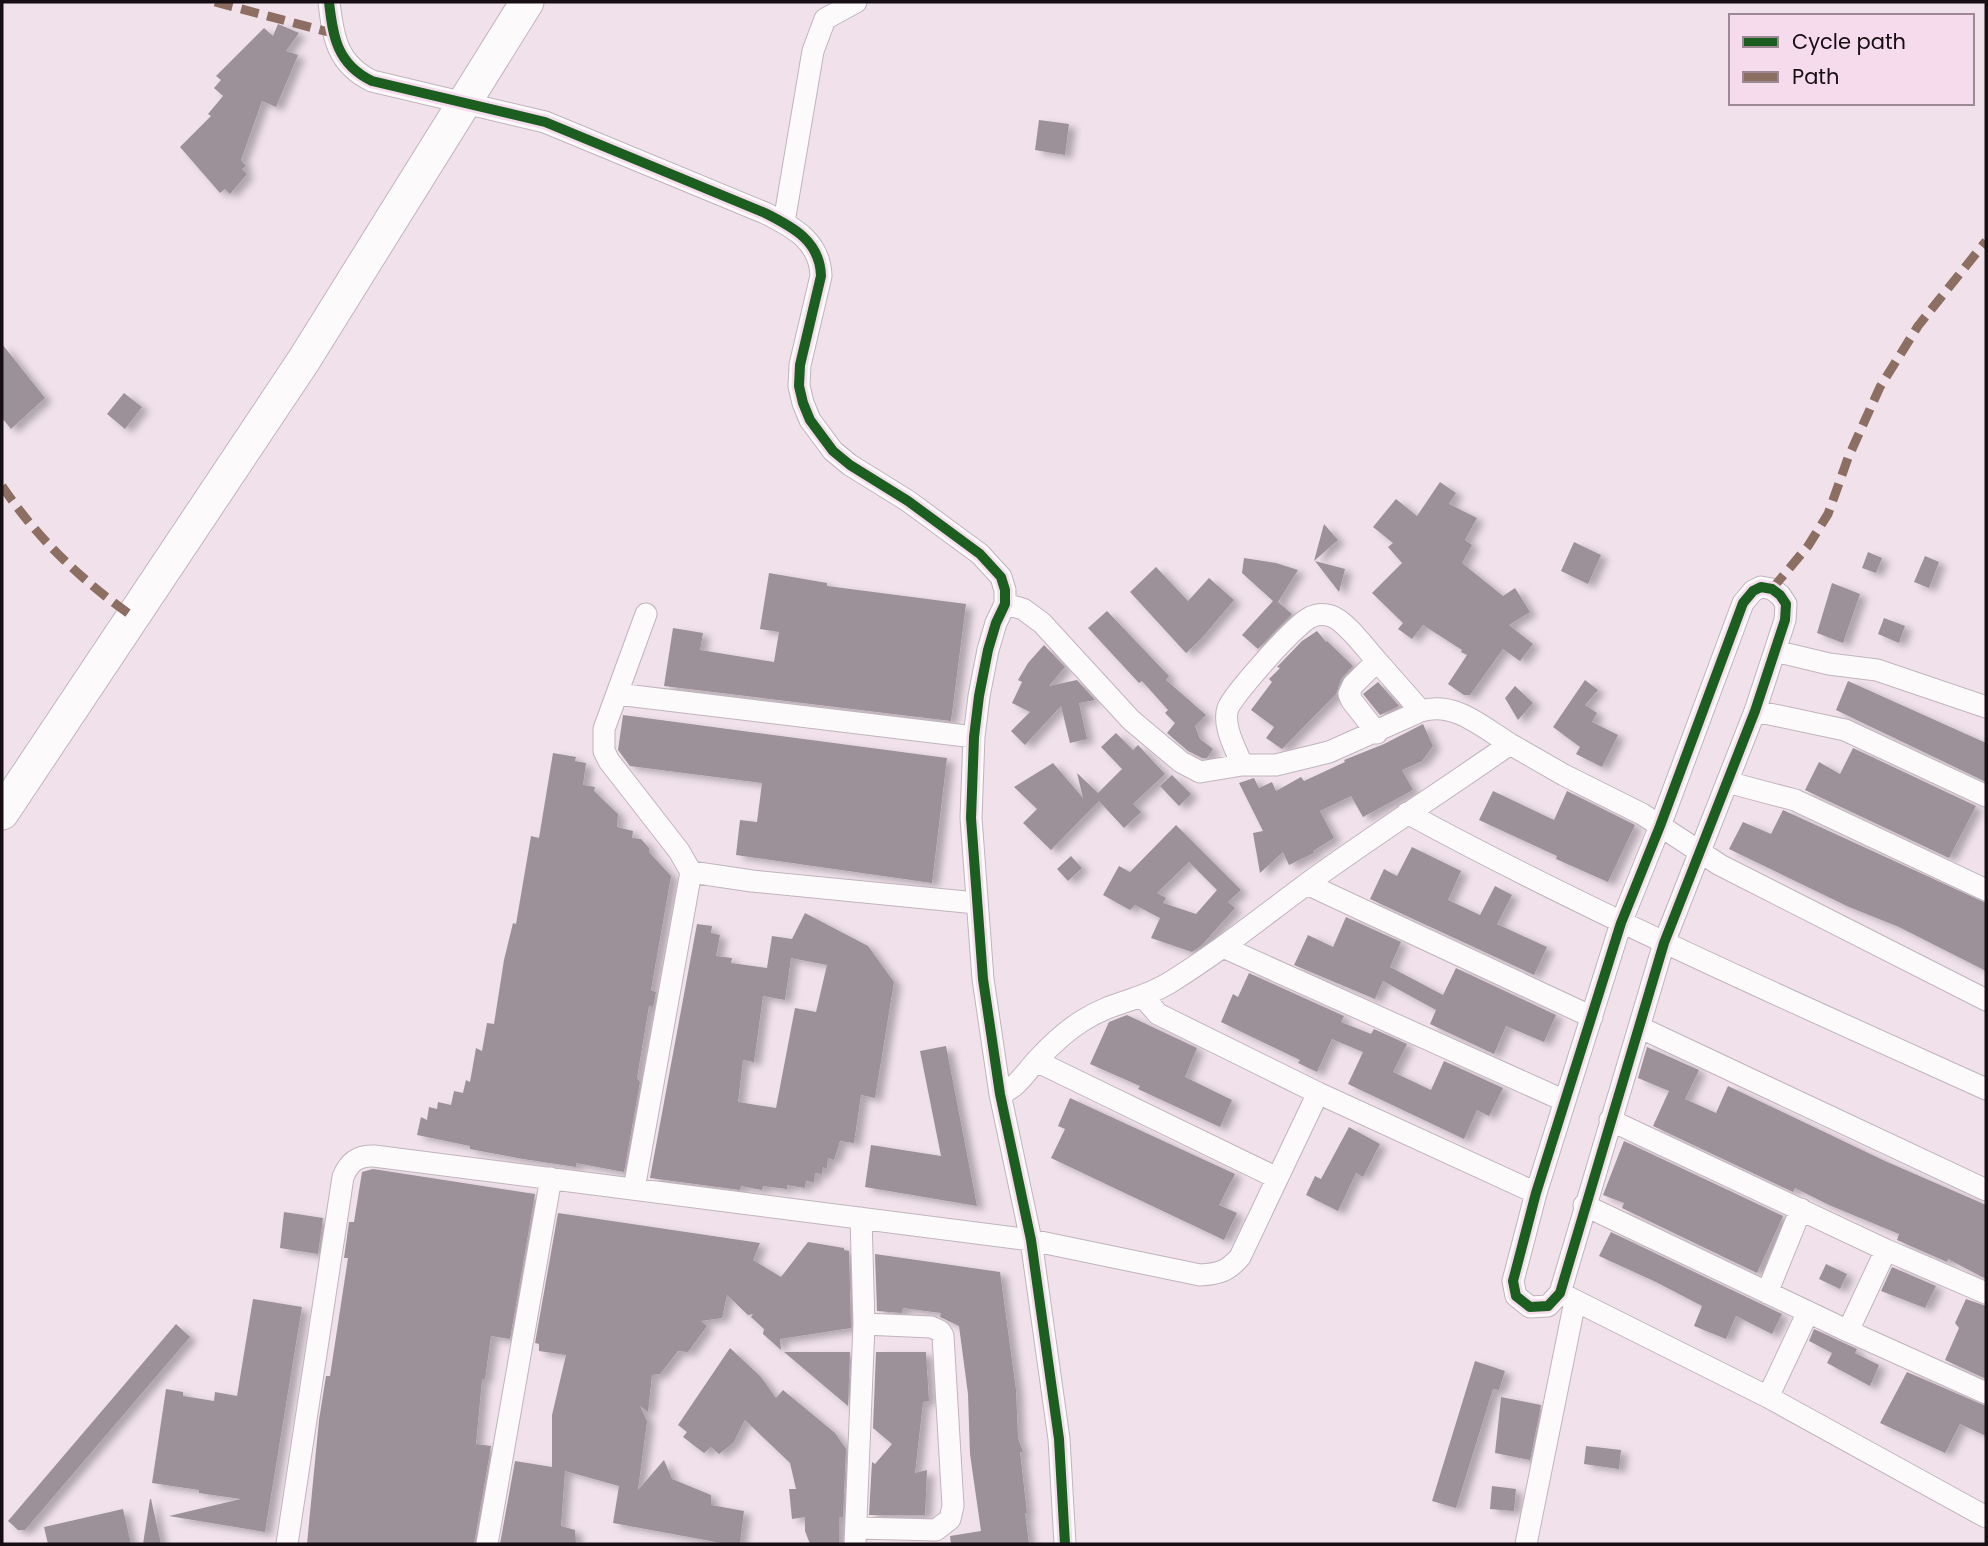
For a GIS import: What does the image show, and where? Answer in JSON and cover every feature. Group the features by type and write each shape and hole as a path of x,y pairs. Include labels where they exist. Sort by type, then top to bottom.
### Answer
{"main road":[{"path":"2,813 304,360 527,2"}],"street":[{"path":"329,2 332,33 347,63 357,74 372,81 545,122 784,222 806,237 821,263 821,276 800,365 799,386 810,420 833,451 850,465 952,532 992,565 1001,577 1005,604 988,650 974,737 971,818 976,903 983,979 1000,1094 1031,1240 1059,1438 1065,1544"},
{"path":"784,222 813,51 825,19 856,2"},
{"path":"1526,1544 1584,1205 1664,943 1755,711 1785,620 1786,604 1772,589 1761,587 1742,603 1660,826 1621,923 1536,1193 1513,1288 1522,1302 1538,1308 1567,1297"},
{"path":"1005,604 1023,609 1042,623 1130,720 1181,762 1200,772 1301,760 1377,733 1421,710 1446,708 1463,715 1564,775 1642,814 1720,865 1986,1000"},
{"path":"634,1189 691,872 679,851 604,751 604,729 646,614"},
{"path":"1242,765 1230,735 1228,709 1240,691 1299,625 1320,614 1331,615 1339,620 1421,710"},
{"path":"1775,651 1829,664 1877,670 1986,707"},
{"path":"1377,661 1353,684 1349,694 1377,733"},
{"path":"617,694 974,737"},
{"path":"1755,711 1845,730 1986,796"},
{"path":"1000,1094 1021,1081 1036,1061 1078,1023 1102,1008 1143,997 1168,984 1407,813 1510,744"},
{"path":"1727,782 1794,800 1986,890"},
{"path":"1407,813 1507,867 1621,923 1986,1089"},
{"path":"691,872 752,881 976,903"},
{"path":"1307,884 1592,1017"},
{"path":"1223,947 1565,1101"},
{"path":"1143,997 1157,1014 1318,1093 1536,1193"},
{"path":"1639,1027 1986,1190"},
{"path":"1036,1061 1276,1178"},
{"path":"288,1544 343,1177 346,1169 358,1158 374,1156 1031,1240 1200,1275 1216,1274 1225,1271 1241,1257 1318,1093"},
{"path":"1610,1120 1886,1250 1986,1293"},
{"path":"487,1544 551,1178"},
{"path":"1584,1205 1848,1331 1986,1393"},
{"path":"1767,1293 1801,1209"},
{"path":"861,1218 864,1324 856,1536 936,1530 950,1519 953,1506 943,1336 940,1331 931,1327 864,1324"},
{"path":"1848,1331 1886,1250"},
{"path":"1567,1297 1768,1397 1986,1517"},
{"path":"1768,1397 1808,1312"}],"building":[{"path":"278,24 299,33 286,51 298,55 276,107 262,101 241,160 246,166 242,169 247,174 230,194 225,189 220,193 180,147 211,116 208,114 223,96 214,88 221,80 216,76 264,28 273,36"},
{"path":"1039,120 1069,124 1065,155 1035,150"},
{"path":"2,344 45,398 11,429 2,418"},
{"path":"124,393 142,407 125,429 107,414"},
{"path":"1440,482 1456,493 1449,504 1477,518 1465,540 1472,545 1462,563 1503,596 1515,588 1530,612 1509,625 1533,644 1520,661 1503,649 1470,695 1464,695 1448,684 1467,655 1423,625 1412,639 1398,629 1403,623 1372,593 1402,563 1388,547 1393,543 1373,527 1396,499 1417,516"},
{"path":"1324,524 1338,540 1314,561"},
{"path":"1574,542 1601,555 1588,584 1561,571"},
{"path":"1868,552 1882,558 1876,573 1862,568"},
{"path":"1925,556 1939,562 1929,588 1914,582"},
{"path":"1244,558 1298,570 1278,602 1292,614 1258,649 1242,635 1273,601 1242,573"},
{"path":"1315,561 1345,569 1339,592"},
{"path":"1156,567 1188,601 1209,578 1234,600 1186,653 1130,592"},
{"path":"769,573 827,583 827,586 966,604 951,721 664,686 673,628 703,633 700,650 774,662 779,632 760,629"},
{"path":"1832,583 1860,594 1843,643 1817,633"},
{"path":"1107,611 1169,676 1166,680 1206,715 1195,726 1200,739 1213,749 1207,758 1188,751 1167,733 1175,723 1165,713 1168,710 1088,628"},
{"path":"1884,618 1905,626 1899,643 1878,634"},
{"path":"1317,631 1353,666 1341,679 1336,694 1282,749 1266,738 1274,727 1251,710 1272,682 1269,679 1280,668 1277,667 1302,641"},
{"path":"1044,645 1065,667 1049,686 1077,680 1095,700 1079,703 1087,739 1070,743 1061,706 1025,745 1011,731 1030,712 1012,703 1022,682 1018,680 1028,663"},
{"path":"1585,680 1598,690 1585,705 1597,713 1592,722 1618,735 1602,767 1576,754 1580,747 1553,727"},
{"path":"1848,681 1986,743 1986,782 1836,710"},
{"path":"1378,682 1399,706 1380,715 1363,694"},
{"path":"1515,686 1533,703 1518,720 1505,698"},
{"path":"623,715 947,758 932,883 736,855 740,820 757,822 762,783 630,766 618,750"},
{"path":"1423,724 1433,746 1422,761 1402,770 1413,790 1363,817 1351,796 1320,811 1334,838 1313,851 1314,853 1289,865 1283,852 1260,873 1253,833 1263,831 1239,783 1254,778 1259,788 1272,782 1276,791 1301,777 1304,781"},
{"path":"1116,733 1133,750 1138,745 1165,774 1133,804 1141,812 1124,828 1099,801 1051,850 1023,823 1037,809 1014,787 1053,763 1083,798 1077,773 1098,793 1122,769 1101,747"},
{"path":"1853,748 1976,806 1949,858 1805,790 1819,762 1840,774"},
{"path":"553,753 576,757 575,761 586,763 583,785 595,787 594,791 618,814 617,827 633,831 632,838 641,839 671,876 651,990 656,992 653,1007 649,1006 637,1078 640,1082 624,1172 576,1163 576,1167 523,1159 417,1135 421,1117 427,1120 429,1107 437,1109 438,1102 451,1105 454,1091 463,1093 466,1080 470,1082 476,1048 482,1051 487,1023 494,1024 504,960 513,923 516,924 531,836 539,838"},
{"path":"1172,775 1191,794 1179,806 1160,786"},
{"path":"1493,791 1554,820 1567,791 1635,825 1608,882 1479,820"},
{"path":"1783,810 1986,903 1986,971 1899,927 1849,907 1729,849 1743,822 1771,834"},
{"path":"1176,825 1241,890 1228,902 1235,908 1201,946 1192,952 1151,938 1160,918 1135,905 1130,910 1103,895 1119,866 1130,872","holes":["1189,862 1217,890 1196,914 1163,903 1166,898 1157,893"]},
{"path":"1412,847 1461,871 1448,900 1480,915 1495,886 1512,895 1497,924 1547,947 1534,975 1370,899 1384,869 1397,876"},
{"path":"1071,856 1082,868 1068,881 1057,869"},
{"path":"805,913 868,946 894,982 875,1098 861,1095 854,1143 840,1141 834,1160 828,1158 827,1169 823,1167 822,1174 815,1173 814,1182 806,1181 805,1188 787,1185 787,1189 763,1186 762,1190 741,1186 740,1190 650,1178 697,924 712,926 711,933 720,935 716,956 732,958 731,963 767,968 772,936 792,939","holes":["791,958 827,965 816,1012 795,1008 776,1108 738,1102 743,1060 754,1062 763,996 785,1000"]},
{"path":"1346,917 1401,942 1390,967 1443,995 1456,968 1556,1015 1544,1042 1506,1026 1494,1054 1430,1024 1436,1010 1383,981 1375,999 1294,965 1308,935 1333,947"},
{"path":"1249,973 1344,1016 1341,1022 1371,1034 1374,1029 1407,1044 1393,1072 1431,1090 1444,1061 1503,1088 1489,1116 1477,1110 1464,1139 1348,1084 1363,1052 1332,1039 1317,1072 1298,1063 1300,1060 1221,1022 1233,994 1238,997"},
{"path":"1127,1015 1197,1048 1185,1077 1232,1100 1220,1127 1090,1064 1109,1022"},
{"path":"946,1046 977,1206 865,1187 871,1145 941,1156 920,1051"},
{"path":"1647,1047 1699,1070 1685,1099 1716,1113 1728,1086 1885,1161 1986,1205 1986,1279 1948,1259 1947,1262 1897,1240 1899,1234 1795,1188 1793,1192 1653,1126 1669,1091 1638,1078"},
{"path":"1070,1098 1235,1174 1219,1205 1237,1213 1224,1240 1051,1158 1065,1129 1058,1126"},
{"path":"1349,1127 1380,1144 1363,1177 1356,1173 1338,1211 1306,1195 1315,1176 1321,1179"},
{"path":"1624,1141 1783,1216 1757,1273 1622,1208 1624,1203 1603,1195"},
{"path":"373,1169 535,1194 510,1339 491,1336 485,1379 482,1379 476,1444 491,1446 474,1544 307,1544 319,1420 326,1376 330,1376 348,1258 344,1258 349,1222 354,1222 362,1172"},
{"path":"284,1212 323,1218 318,1254 280,1248"},
{"path":"558,1213 760,1243 753,1260 781,1277 808,1242 849,1251 851,1328 780,1339 781,1350 763,1334 764,1329 751,1317 753,1314 748,1315 727,1295 722,1318 701,1321 707,1326 688,1352 678,1351 660,1374 652,1375 648,1412 640,1406 647,1421 638,1490 664,1460 672,1479 711,1495 711,1505 744,1511 740,1544 727,1544 613,1523 619,1486 565,1471 561,1526 575,1530 576,1544 500,1544 515,1461 552,1467 552,1415 566,1355 539,1351 539,1344 535,1343"},
{"path":"1611,1232 1782,1314 1772,1334 1736,1316 1726,1339 1694,1326 1702,1306 1599,1256"},
{"path":"875,1254 1000,1272 1016,1390 1018,1438 1023,1452 1020,1452 1029,1544 951,1544 950,1536 981,1531 970,1454 968,1394 959,1326 940,1317 941,1313 903,1308 902,1313 877,1311"},
{"path":"1826,1264 1847,1274 1840,1289 1819,1279"},
{"path":"1892,1267 1936,1286 1925,1308 1881,1291"},
{"path":"253,1299 302,1307 265,1532 169,1516 241,1499 152,1483 166,1389 183,1392 183,1396 214,1401 215,1392 237,1396"},
{"path":"1966,1299 1986,1306 1986,1379 1945,1360 1959,1328 1955,1323"},
{"path":"176,1324 190,1337 25,1530 18,1530 8,1521"},
{"path":"1814,1329 1857,1349 1855,1353 1879,1365 1870,1386 1827,1363 1832,1353 1809,1341"},
{"path":"730,1348 761,1377 776,1398 783,1390 835,1433 846,1449 839,1544 810,1544 805,1531 805,1517 792,1519 789,1489 796,1489 790,1463 745,1420 733,1443 719,1454 711,1447 704,1453 683,1437 687,1432 678,1425"},
{"path":"784,1352 850,1352 848,1406"},
{"path":"876,1352 926,1352 929,1401 923,1402 915,1473 927,1470 925,1515 869,1515 872,1462 875,1464 892,1444 873,1428"},
{"path":"1475,1361 1505,1371 1499,1390 1493,1389 1456,1508 1432,1501"},
{"path":"1907,1372 1986,1406 1986,1436 1960,1424 1945,1453 1880,1423"},
{"path":"1501,1397 1541,1405 1530,1460 1495,1453"},
{"path":"1586,1446 1621,1450 1619,1469 1584,1464"},
{"path":"1492,1486 1516,1489 1514,1511 1490,1509"},
{"path":"151,1499 161,1544 143,1544"},
{"path":"123,1509 131,1544 48,1544 44,1527"}],"marked path":[{"path":"215,2 332,33"},
{"path":"1772,589 1808,546 1828,514 1848,458 1880,387 1918,326 1986,241"},
{"path":"2,486 30,523 61,557 95,588 132,616"}],"cycle path":[{"path":"329,2 332,27 344,58 360,74 372,81 545,122 765,213 795,230 816,253 821,276 800,365 799,386 810,420 833,451 850,465 908,501 980,554 1001,577 1005,604 988,650 979,696 974,737 971,818 983,979 1000,1094 1031,1240 1059,1439 1065,1544"},
{"path":"1761,587 1772,589 1780,595 1786,604 1785,620 1755,711 1664,943 1560,1293 1548,1306 1530,1307 1516,1296 1513,1281 1536,1193 1621,923 1743,603 1753,591 1761,587"}]}
